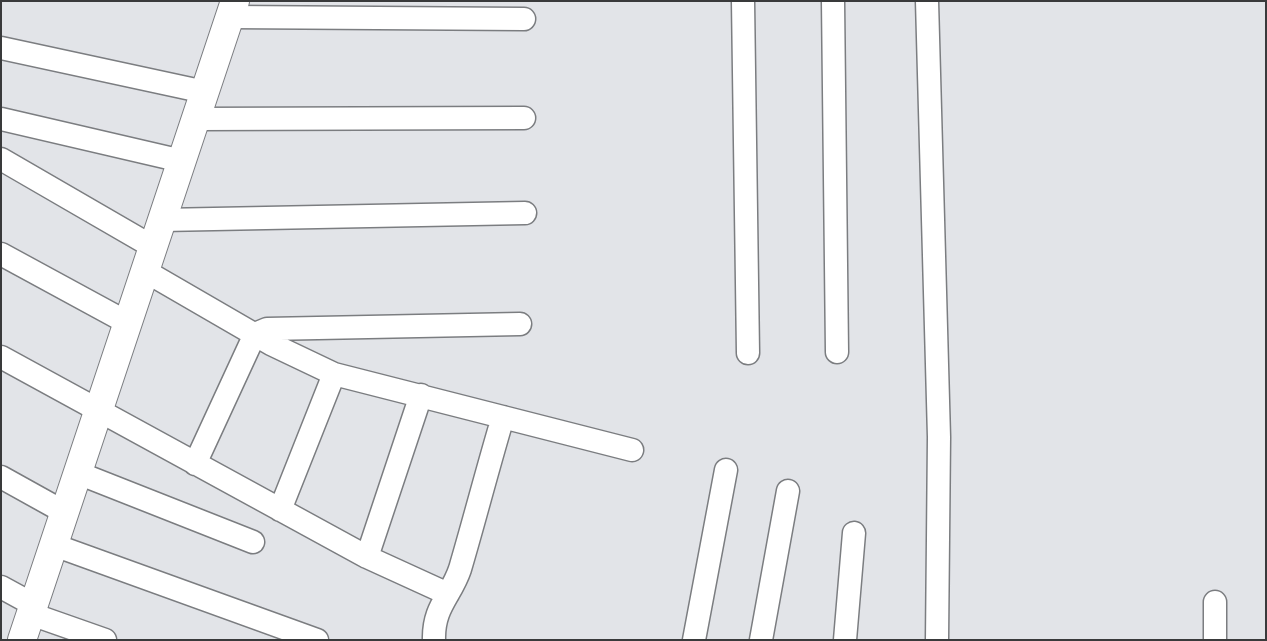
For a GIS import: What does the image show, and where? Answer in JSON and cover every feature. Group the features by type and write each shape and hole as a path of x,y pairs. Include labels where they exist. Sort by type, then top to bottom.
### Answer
{"street":[{"path":"743,1 748,353"},
{"path":"833,1 837,352"},
{"path":"927,1 939,437 937,640"},
{"path":"22,640 233,9 524,19"},
{"path":"1,48 205,92"},
{"path":"196,120 524,118"},
{"path":"1,120 182,162"},
{"path":"1,159 149,259 255,334 334,374 632,450"},
{"path":"162,220 525,213"},
{"path":"1,254 128,323"},
{"path":"195,464 255,334 267,329 520,324"},
{"path":"1,357 98,412 367,557 448,594"},
{"path":"280,510 334,374"},
{"path":"367,557 421,396"},
{"path":"434,640 438,612 459,571 502,417"},
{"path":"694,640 726,470"},
{"path":"78,473 253,542"},
{"path":"1,477 64,512"},
{"path":"761,640 788,491"},
{"path":"845,640 854,533"},
{"path":"54,545 317,640"},
{"path":"1,587 32,610 105,640"},
{"path":"1215,602 1215,640"}]}
